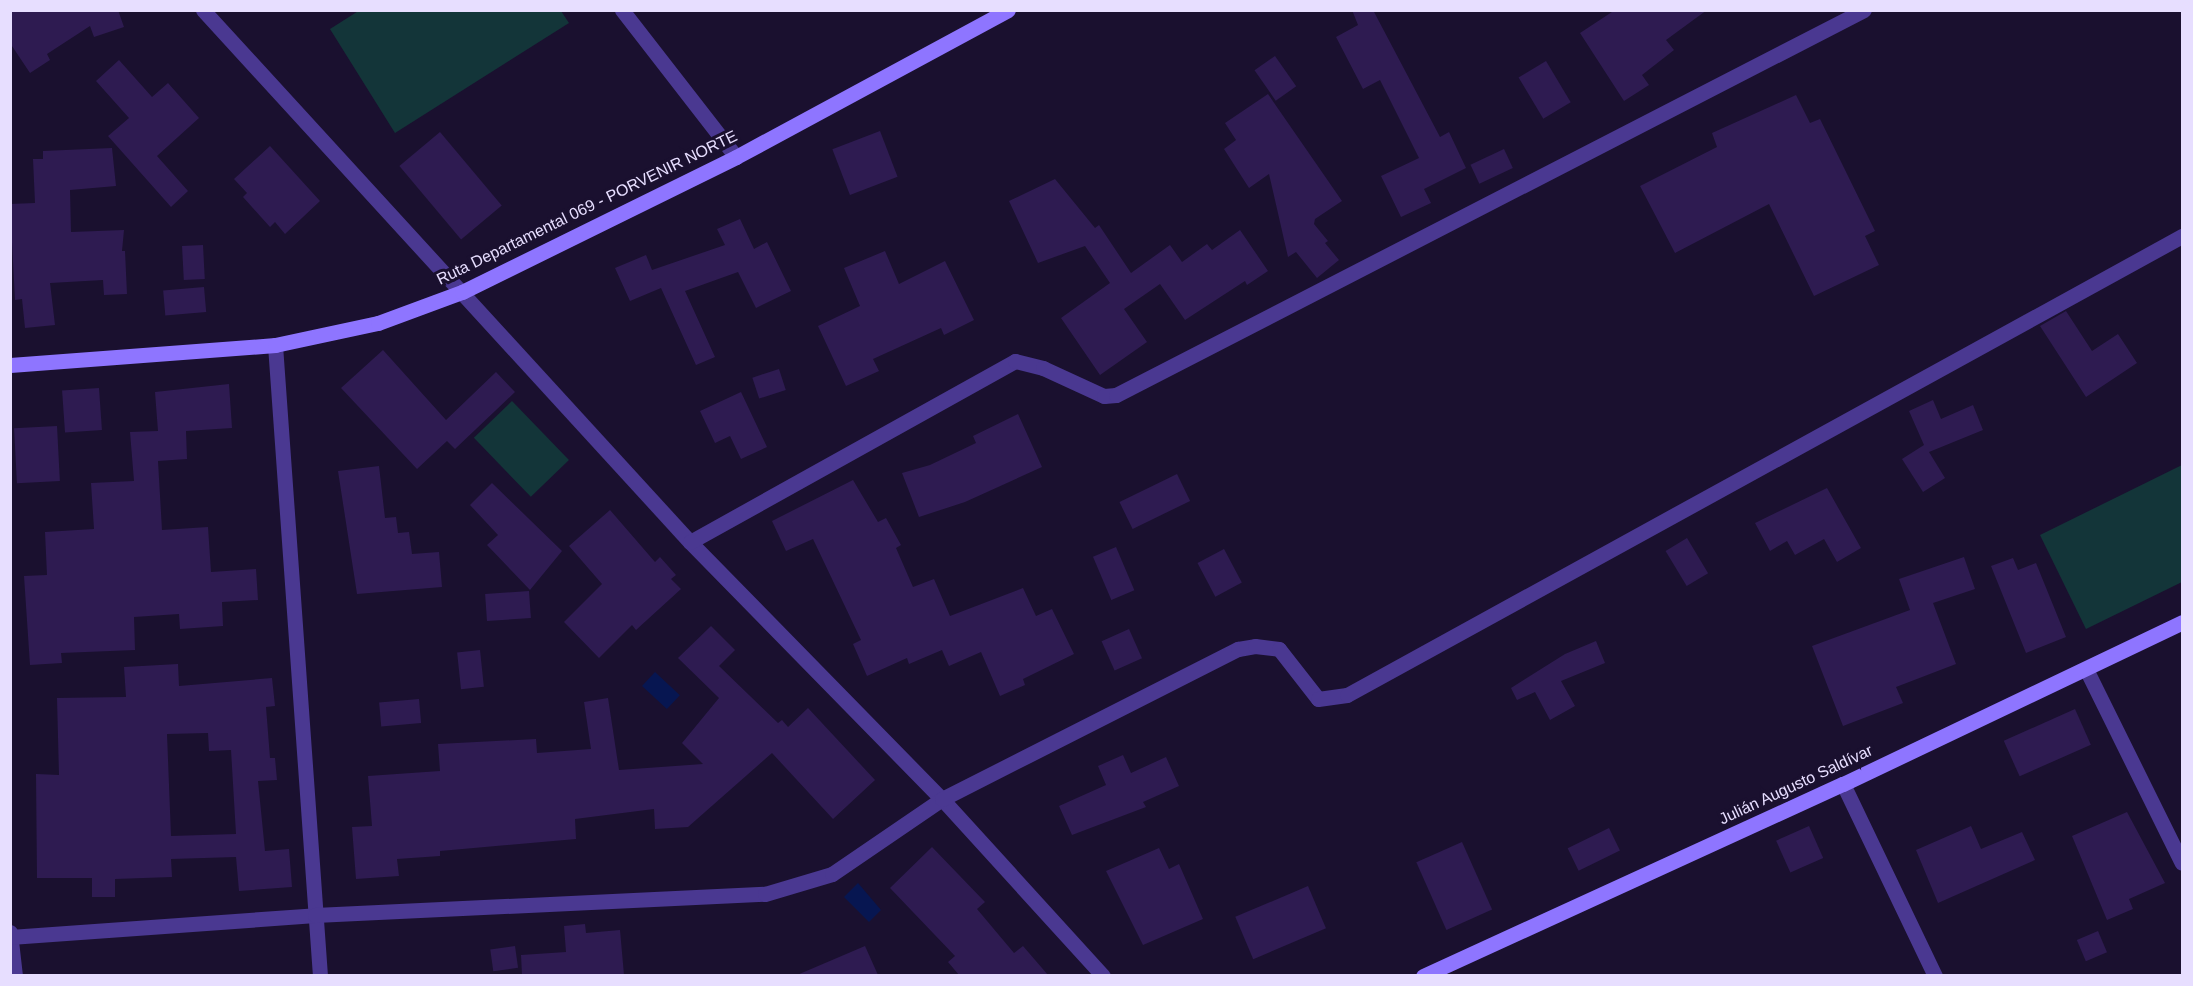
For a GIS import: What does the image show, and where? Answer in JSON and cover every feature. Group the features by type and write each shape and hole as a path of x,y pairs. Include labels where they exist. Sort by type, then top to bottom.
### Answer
{"main road":[{"name":"Ruta Departamental 069 - PORVENIR NORTE","path":"10,365 275,345 378,323 462,292 736,157 1008,10"},
{"name":"Julián Augusto Saldívar","path":"1423,975 1843,784 2182,622"}],"street":[{"path":"203,10 690,542 942,799 1103,975"},
{"path":"622,10 736,157"},
{"path":"690,542 1015,361 1043,368 1104,396 1116,395 1864,10"},
{"path":"15,975 11,935 315,915 765,894 832,874 942,799 1238,649 1255,646 1279,649 1318,699 1347,695 2182,236"},
{"path":"275,345 320,975"},
{"path":"2086,669 2182,863"},
{"path":"1843,784 1935,975"}],"green space":[{"path":"360,10 561,11 569,23 395,133 330,29"},
{"path":"512,401 569,460 531,497 474,438"},
{"path":"2182,465 2182,582 2086,629 2040,535"}],"shaded area":[{"path":"655,672 680,695 667,709 642,686"},
{"path":"858,883 881,910 869,922 844,897"}],"building":[{"path":"10,10 118,10 124,27 94,37 90,26 47,54 50,60 30,73 10,43"},
{"path":"1352,10 1373,10 1440,137 1449,132 1466,168 1424,189 1431,203 1401,217 1381,176 1419,158 1380,80 1363,89 1336,37 1358,25"},
{"path":"1615,10 1707,10 1666,40 1674,50 1642,75 1649,85 1624,101 1580,33"},
{"path":"1275,56 1296,86 1276,101 1255,70"},
{"path":"119,60 152,97 168,83 199,118 157,156 188,191 171,207 108,136 129,118 96,81"},
{"path":"1546,61 1571,102 1543,119 1519,77"},
{"path":"1268,94 1342,201 1315,219 1314,224 1328,241 1325,243 1339,260 1317,278 1296,252 1288,257 1269,174 1249,188 1224,149 1236,140 1225,123"},
{"path":"1796,95 1810,123 1820,119 1875,231 1865,236 1879,265 1814,296 1769,204 1675,253 1640,186 1717,147 1712,133"},
{"path":"880,131 898,177 850,195 832,149"},
{"path":"440,132 502,206 461,240 399,166"},
{"path":"270,146 320,201 285,234 275,222 270,227 243,197 247,193 234,179"},
{"path":"112,148 116,186 70,190 71,232 124,230 122,251 125,251 127,294 104,295 103,280 50,283 55,325 25,328 22,299 15,300 10,204 35,203 33,159 43,159 43,151"},
{"path":"1504,149 1513,168 1479,184 1470,165"},
{"path":"1055,179 1095,228 1099,225 1131,273 1170,245 1182,262 1207,244 1212,250 1240,230 1268,271 1247,285 1245,281 1185,320 1160,284 1124,309 1147,342 1100,375 1061,318 1110,283 1085,246 1038,263 1009,201"},
{"path":"740,219 754,249 767,242 791,291 756,308 738,272 685,291 715,357 696,365 661,288 630,301 615,268 646,255 652,270 725,245 717,229"},
{"path":"203,245 205,279 184,280 182,246"},
{"path":"885,251 899,284 945,261 974,320 944,335 941,328 873,359 879,371 846,386 818,326 860,306 844,268"},
{"path":"204,287 206,312 165,315 163,291"},
{"path":"2066,311 2092,351 2118,334 2137,363 2086,397 2040,326"},
{"path":"383,350 446,420 496,372 515,392 455,449 447,441 417,469 341,388"},
{"path":"779,369 786,390 759,399 752,378"},
{"path":"229,384 232,428 186,431 187,459 158,461 162,530 208,527 211,572 256,569 258,600 222,602 223,626 180,629 179,614 134,617 135,650 61,653 62,663 30,665 24,576 47,575 45,532 94,529 91,483 134,481 130,432 158,431 155,392"},
{"path":"99,388 102,430 65,432 62,391"},
{"path":"741,392 767,447 741,459 730,436 715,443 700,411"},
{"path":"1933,400 1941,419 1973,405 1983,430 1929,452 1945,478 1923,492 1902,459 1924,445 1909,411"},
{"path":"1018,414 1042,467 965,502 919,517 902,473 930,465 976,443 973,436"},
{"path":"57,426 60,481 17,483 14,428"},
{"path":"379,466 385,518 396,517 398,533 409,532 412,554 439,552 442,587 357,594 338,471"},
{"path":"1177,474 1190,501 1133,529 1119,502"},
{"path":"853,480 878,522 886,518 901,545 896,548 913,587 934,579 950,616 1023,588 1036,616 1052,609 1074,654 1023,679 1025,685 1000,696 981,652 949,666 942,650 909,664 907,658 867,676 853,644 861,640 813,539 786,551 772,521"},
{"path":"492,483 562,551 530,590 487,545 498,535 470,505"},
{"path":"1827,488 1861,548 1837,562 1824,539 1795,555 1787,541 1770,551 1755,523"},
{"path":"610,510 655,562 660,557 676,575 671,579 681,589 636,630 632,625 599,658 564,622 602,584 569,546"},
{"path":"1687,538 1708,573 1687,586 1666,551"},
{"path":"1116,547 1134,590 1111,600 1093,557"},
{"path":"1224,549 1242,583 1215,597 1198,563"},
{"path":"1964,557 1975,589 1933,603 1956,664 1896,687 1903,703 1843,726 1812,646 1910,610 1899,579"},
{"path":"2013,558 2018,570 2036,563 2066,637 2026,653 1991,566"},
{"path":"529,591 531,618 487,621 485,594"},
{"path":"711,626 735,650 719,666 778,723 782,720 788,727 808,708 875,780 833,819 772,753 688,827 655,829 654,809 575,819 576,839 440,851 440,856 397,859 399,876 356,879 352,827 372,826 368,776 440,771 438,744 536,739 537,753 591,749 584,702 608,698 619,770 703,764 682,743 719,698 678,658"},
{"path":"1129,629 1142,658 1115,670 1102,641"},
{"path":"1596,641 1605,663 1561,681 1575,706 1550,720 1535,692 1517,700 1511,688 1565,654"},
{"path":"480,650 484,687 461,689 457,652"},
{"path":"178,664 179,686 272,678 275,706 266,707 270,758 275,758 277,780 258,781 265,851 289,849 292,887 239,891 236,857 171,859 172,877 115,879 115,897 92,897 92,878 37,878 36,774 59,775 57,698 126,697 124,667","holes":["208,733 209,751 231,750 236,834 171,836 167,734"]},
{"path":"419,699 421,723 381,726 379,702"},
{"path":"2075,709 2091,745 2020,776 2004,741"},
{"path":"1123,755 1131,773 1166,757 1179,786 1143,802 1146,807 1072,835 1059,806 1106,785 1098,766"},
{"path":"2127,812 2165,883 2129,899 2133,909 2107,920 2072,836"},
{"path":"1809,826 1823,858 1790,873 1776,841"},
{"path":"1971,826 1981,849 2022,832 2035,860 1938,903 1916,850"},
{"path":"1609,828 1620,850 1579,871 1568,848"},
{"path":"1462,842 1492,910 1446,930 1416,862"},
{"path":"932,847 985,902 977,909 1014,953 1023,946 1048,975 959,975 948,962 955,956 890,888"},
{"path":"1159,848 1169,869 1179,864 1203,919 1143,945 1106,871"},
{"path":"1308,886 1326,928 1253,959 1235,917"},
{"path":"585,924 586,933 620,930 624,975 522,975 521,955 566,952 564,926"},
{"path":"2098,931 2107,952 2086,961 2077,940"},
{"path":"515,946 518,968 493,971 490,949"},
{"path":"865,946 878,975 797,975"}]}
